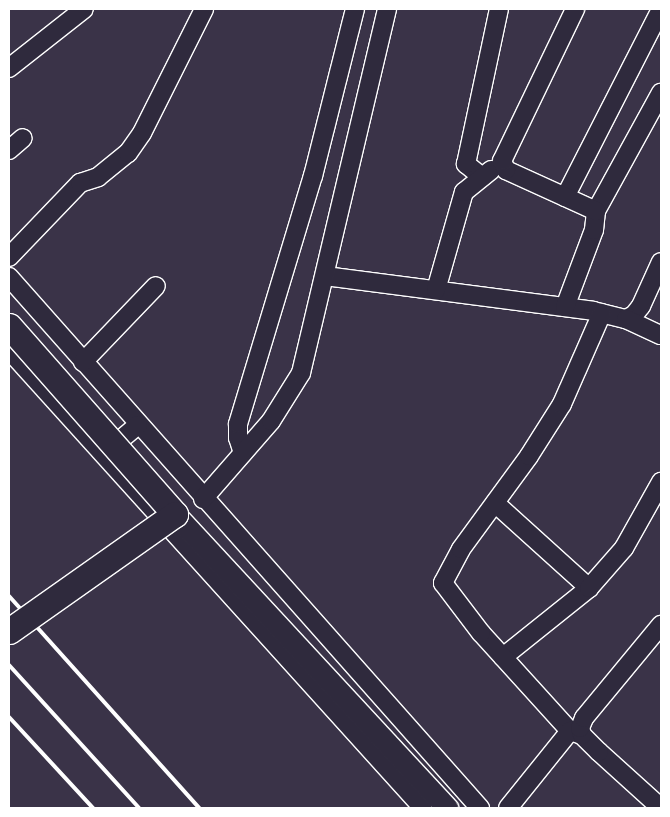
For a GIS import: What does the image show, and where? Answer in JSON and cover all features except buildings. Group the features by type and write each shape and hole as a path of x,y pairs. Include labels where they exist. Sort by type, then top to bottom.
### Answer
{"highway":[{"path":"9,326 175,514 9,631"}],"main road":[{"path":"175,514 447,808"}],"street":[{"path":"9,68 84,9"},
{"path":"9,257 80,183 98,177 128,153 204,9"},
{"path":"243,453 238,438 238,424 314,176 355,9"},
{"path":"202,499 271,421 301,372 326,276 387,9"},
{"path":"482,177 466,164 499,9"},
{"path":"436,290 464,192 502,161 575,9"},
{"path":"565,197 660,9"},
{"path":"565,307 594,230 596,212 661,93"},
{"path":"9,150 23,138"},
{"path":"502,161 506,170 596,212"},
{"path":"626,319 634,315 641,306 661,262"},
{"path":"326,276 565,307 626,319 661,335"},
{"path":"9,277 202,499 480,808"},
{"path":"83,362 156,286"},
{"path":"602,314 562,404 461,549 443,583 503,657 576,733 661,808"},
{"path":"9,350 423,808"},
{"path":"102,455 138,425"},
{"path":"503,657 589,588 624,548 661,482"},
{"path":"494,503 589,588"},
{"path":"508,808 576,733 584,718 661,625"}],"railway":[{"path":"9,596 199,808"},
{"path":"9,665 139,808"},
{"path":"9,717 93,808"}]}
